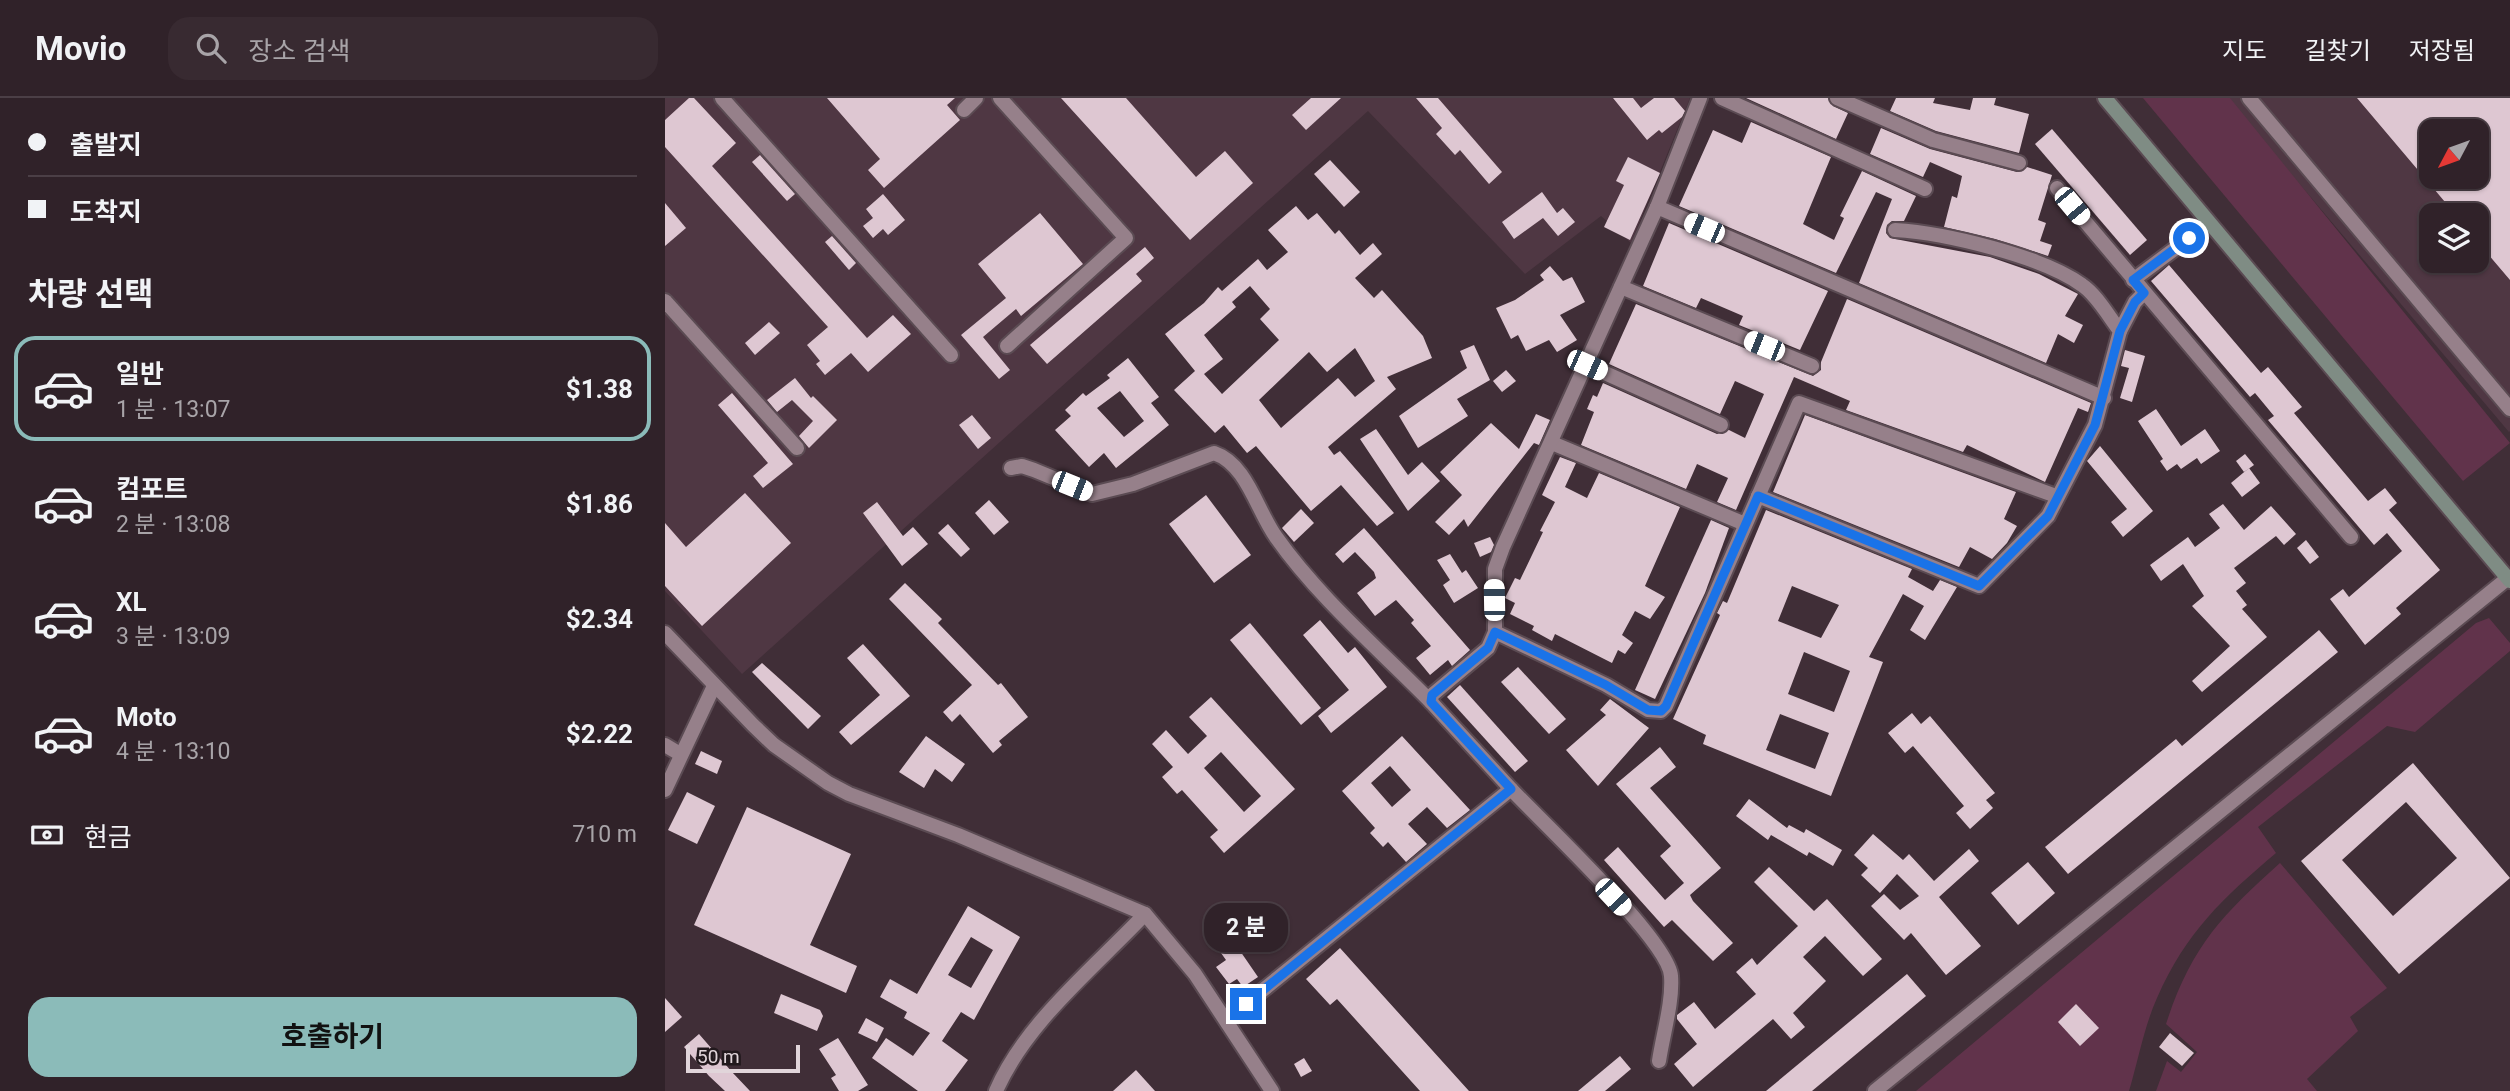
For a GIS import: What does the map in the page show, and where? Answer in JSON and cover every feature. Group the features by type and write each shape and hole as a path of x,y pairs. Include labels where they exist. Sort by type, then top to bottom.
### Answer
{"main road":[{"path":"2105,98 2509,580"}],"street":[{"path":"722,98 951,355"},
{"path":"964,110 977,98"},
{"path":"1000,98 1126,238 1007,346"},
{"path":"1431,702 1432,695 1488,648 1495,632 1495,569 1657,207 1700,98"},
{"path":"1722,98 1925,189"},
{"path":"1836,98 1933,139 2019,163"},
{"path":"2249,98 2510,409"},
{"path":"2057,188 2351,537"},
{"path":"1657,207 2104,398"},
{"path":"2133,280 2208,224"},
{"path":"1895,230 1920,231 1997,250 2056,271 2084,286 2120,331"},
{"path":"1621,288 1812,366"},
{"path":"1758,496 1979,586 2048,516 2095,425 2120,331 2135,302 2144,293"},
{"path":"665,301 797,448"},
{"path":"1587,365 1721,425"},
{"path":"1495,632 1606,685 1648,710 1661,711 1666,706 1799,403 2056,496"},
{"path":"1552,443 1745,524"},
{"path":"1011,468 1022,466 1091,494 1133,484 1214,453 1226,457 1237,468 1263,517 1303,573 1431,702 1647,932 1667,961 1671,976 1659,1061"},
{"path":"1875,1091 2509,580"},
{"path":"665,632 774,745 849,794 958,835 1145,914 1195,974 1272,1091"},
{"path":"665,790 714,685"},
{"path":"665,744 680,754"},
{"path":"1226,1020 1511,789"},
{"path":"996,1091 1011,1062 1044,1019 1145,914"}],"shaded area":[{"path":"665,98 1690,98 1631,243 1601,216 1525,274 1368,111 742,674 665,591"},
{"path":"2143,98 2230,98 2510,443 2463,481"},
{"path":"2227,98 2510,98 2509,432"},
{"path":"2489,618 2510,643 2510,651 2415,732 2387,726 2258,827 2276,853 2223,901 2180,954 2152,1009 2129,1091 1916,1091 2476,623"},
{"path":"2280,863 2387,988 2350,1017 2358,1031 2307,1079 2317,1091 2156,1091 2167,1061 2181,1072 2197,1052 2166,1024 2197,953 2225,917"}],"building":[{"path":"689,98 694,98 736,143 712,166 867,338 893,315 911,334 868,372 851,353 825,375 816,364 820,361 807,345 828,327 665,147 665,120"},
{"path":"827,98 955,98 947,105 960,120 884,188 868,170 880,159"},
{"path":"1061,98 1126,98 1196,177 1225,151 1253,183 1190,240"},
{"path":"1311,98 1341,98 1306,130 1292,115"},
{"path":"1416,98 1438,98 1502,172 1489,184 1460,150 1455,155 1436,134 1442,128"},
{"path":"1613,98 1633,98 1641,108 1654,98 1674,98 1685,111 1682,117 1662,133 1659,130 1647,140"},
{"path":"1746,98 1828,98 1833,106 1848,113 1836,139"},
{"path":"1896,98 1935,98 1933,103 1970,110 1973,98 1996,98 1994,105 2029,114 2019,153 1936,131 1890,111"},
{"path":"2357,98 2510,98 2510,280 2489,255 2489,203 2446,203 2434,189 2489,189 2489,119 2419,119 2419,171"},
{"path":"1751,122 1831,157 1803,224 1834,240 1844,218 1840,216 1862,171 1916,196 1904,221 1892,221 1887,225 1886,233 1890,238 1990,257 2039,274 2078,294 2065,316 2083,325 2074,343 2058,334 2046,363 1859,283 1892,199 1876,192 1836,273 1679,206 1713,130 1742,143"},
{"path":"1881,128 1930,149 2017,172 2027,167 2052,175 2038,220 2046,223 2040,241 2052,245 2048,256 1995,239 1944,227 1952,196 1957,198 1962,176 1930,162 1923,177 1870,154"},
{"path":"2052,129 2147,240 2130,255 2035,144"},
{"path":"760,155 795,194 787,201 752,162"},
{"path":"1628,157 1660,173 1630,240 1604,227 1624,185 1616,181"},
{"path":"1330,160 1360,192 1344,207 1314,174"},
{"path":"1542,192 1557,213 1563,208 1575,222 1558,236 1543,218 1514,239 1502,222"},
{"path":"883,194 905,220 888,235 883,229 873,238 863,226 873,218 866,209"},
{"path":"665,203 686,228 665,246"},
{"path":"1296,206 1308,220 1317,213 1335,234 1339,230 1360,255 1373,243 1382,254 1355,278 1374,298 1382,290 1423,336 1432,358 1387,377 1396,389 1328,447 1334,455 1340,451 1394,513 1377,526 1341,485 1311,511 1256,446 1247,453 1224,425 1215,433 1174,390 1195,371 1165,334 1204,303 1218,287 1222,291 1258,259 1267,270 1288,252 1268,230","holes":["1250,286 1270,309 1260,319 1279,340 1222,394 1204,374 1223,359 1204,335 1236,307 1232,302","1355,348 1375,381 1355,397 1338,378 1281,428 1259,400 1309,352 1327,372"]},
{"path":"1040,213 1083,264 1021,316 1016,309 983,337 1010,370 999,379 961,335 1006,298 978,264"},
{"path":"1669,223 1828,291 1800,350 1739,325 1743,316 1701,298 1696,308 1643,286"},
{"path":"832,236 856,263 849,270 825,242"},
{"path":"1145,247 1154,258 1136,274 1142,281 1047,364 1030,345"},
{"path":"2169,265 2261,373 2268,367 2302,407 2294,413 2368,501 2385,488 2397,503 2389,510 2440,570 2396,608 2401,614 2365,645 2330,599 2343,589 2349,597 2402,551 2387,533 2374,545 2268,420 2274,416 2255,393 2250,397 2151,281"},
{"path":"1550,266 1563,281 1572,277 1585,302 1560,315 1577,340 1557,352 1549,340 1526,351 1518,335 1511,339 1496,308 1515,300 1544,280 1540,275"},
{"path":"1847,299 2091,403 2088,412 2078,408 2045,482 1967,445 1963,452 1846,410 1850,401 1794,377 1736,510 1717,502 1728,478 1697,464 1686,489 1581,445 1594,412 1587,409 1593,395 1597,397 1603,383 1717,434 1729,430 1745,438 1764,394 1735,381 1720,414 1609,364 1636,304 1813,376 1821,370 1821,362"},
{"path":"769,322 780,333 755,355 745,343"},
{"path":"1474,345 1490,380 1457,399 1468,416 1418,448 1399,416 1467,368 1460,351"},
{"path":"2125,350 2145,356 2132,402 2120,398 2129,368 2121,366"},
{"path":"1128,358 1159,397 1151,403 1169,425 1116,468 1104,453 1089,467 1055,430 1071,416 1065,410 1083,393 1086,396 1110,378 1107,375","holes":["1120,391 1144,421 1124,437 1097,408"]},
{"path":"1506,370 1516,381 1502,392 1493,381"},
{"path":"795,378 811,398 813,396 837,420 809,448 799,436 813,421 792,400 777,412 767,400"},
{"path":"732,393 793,464 763,488 753,476 768,463 718,405"},
{"path":"2156,409 2181,446 2205,429 2220,451 2201,464 2197,458 2181,469 2177,464 2167,471 2160,461 2163,459 2138,421"},
{"path":"1536,414 1550,420 1539,445 1534,443 1468,527 1464,519 1449,535 1435,522 1462,495 1440,472 1491,423 1519,449"},
{"path":"972,415 991,438 978,449 959,425"},
{"path":"1805,415 2016,492 2004,519 2017,526 2007,543 1992,559 1970,547 1959,567 1773,492"},
{"path":"1376,429 1408,475 1422,462 1440,481 1408,511 1360,439"},
{"path":"2100,446 2153,511 2123,537 2111,522 2127,509 2087,461"},
{"path":"2245,454 2254,465 2244,472 2236,461"},
{"path":"1560,457 1576,463 1565,487 1587,498 1599,473 1680,507 1645,586 1665,597 1650,619 1635,611 1622,635 1633,643 1625,654 1618,650 1612,663 1555,634 1552,641 1532,630 1534,626 1510,614 1515,603 1505,598 1515,578 1520,580 1555,502 1542,495"},
{"path":"2249,468 2260,483 2242,497 2231,483"},
{"path":"745,493 791,543 702,626 665,586 665,523 686,547"},
{"path":"1206,495 1251,555 1214,583 1169,524"},
{"path":"989,500 1009,522 994,535 975,513"},
{"path":"877,502 903,536 913,527 928,544 902,566 863,513"},
{"path":"2223,504 2244,530 2271,506 2296,534 2284,545 2276,536 2234,568 2246,583 2236,591 2247,605 2242,609 2267,637 2202,692 2192,681 2230,646 2192,606 2204,596 2183,564 2161,581 2150,565 2188,537 2195,547 2220,528 2209,514"},
{"path":"1301,509 1314,523 1294,542 1282,528"},
{"path":"1766,510 1912,569 1908,577 1933,591 1940,580 1957,587 1925,640 1910,630 1924,606 1903,594 1869,657 1883,662 1831,796 1703,744 1706,735 1673,719 1720,615 1717,613 1723,601 1727,603","holes":["1792,586 1839,605 1821,638 1778,621","1804,652 1850,671 1834,712 1788,694","1780,714 1829,733 1815,769 1766,750"]},
{"path":"1711,520 1729,528 1705,593 1655,699 1635,690"},
{"path":"948,524 970,549 961,557 938,533"},
{"path":"1364,528 1470,650 1452,666 1448,660 1430,675 1416,658 1431,646 1411,623 1414,620 1396,600 1375,616 1357,593 1376,578 1374,572 1355,552 1343,563 1335,554"},
{"path":"1490,537 1494,545 1491,552 1480,557 1474,543"},
{"path":"2306,540 2319,557 2310,564 2297,548"},
{"path":"1450,554 1462,573 1466,570 1478,588 1454,603 1443,585 1450,580 1437,560"},
{"path":"905,583 942,619 938,623 998,685 1001,683 1028,717 999,741 1002,745 993,753 960,714 952,722 943,712 972,685 889,599"},
{"path":"1320,620 1348,653 1355,647 1387,687 1331,733 1318,716 1349,690 1303,635"},
{"path":"1250,623 1321,708 1301,725 1230,640"},
{"path":"2319,630 2338,652 2068,874 2045,847 2176,739 2182,746"},
{"path":"863,644 910,696 851,745 839,732 880,695 847,658"},
{"path":"762,663 821,716 808,729 752,672"},
{"path":"1518,667 1566,719 1549,734 1501,682"},
{"path":"1460,685 1528,761 1515,772 1447,697"},
{"path":"1211,697 1295,789 1224,853 1210,837 1218,830 1182,790 1177,794 1162,777 1173,767 1152,744 1166,730 1188,754 1207,736 1189,717","holes":["1221,752 1261,796 1244,812 1204,768"]},
{"path":"1610,699 1649,728 1598,786 1566,750 1606,715 1600,710"},
{"path":"1912,713 1921,724 1930,716 1995,793 1986,800 1993,808 1970,829 1956,813 1964,806 1913,746 1905,753 1888,733"},
{"path":"926,736 965,764 952,782 935,769 924,788 899,772"},
{"path":"1402,736 1470,810 1447,828 1427,807 1408,824 1427,844 1406,862 1388,842 1383,847 1370,833 1375,828 1342,791","holes":["1390,766 1411,790 1392,807 1371,783"]},
{"path":"1660,747 1676,767 1650,788 1721,868 1690,895 1733,943 1713,961 1672,920 1664,927 1604,860 1618,847 1665,900 1684,883 1660,856 1671,846 1616,784"},
{"path":"701,751 722,761 717,774 695,764"},
{"path":"2413,763 2510,878 2399,974 2301,861","holes":["2406,802 2457,858 2393,916 2342,860"]},
{"path":"687,792 715,806 697,844 668,830"},
{"path":"1749,799 1787,828 1789,825 1804,833 1806,829 1842,850 1833,866 1809,852 1807,856 1771,835 1768,840 1736,816"},
{"path":"747,807 851,854 810,945 857,966 846,993 694,925"},
{"path":"1873,834 1903,860 1909,854 1934,881 1969,849 1979,861 1939,897 1981,946 1946,975 1911,933 1904,940 1871,906 1884,894 1900,910 1919,896 1897,874 1880,893 1861,875 1868,868 1854,855"},
{"path":"2028,862 2055,893 2018,925 1991,893"},
{"path":"1769,867 1814,911 1827,899 1882,959 1863,976 1825,936 1803,957 1826,981 1793,1013 1805,1027 1791,1039 1773,1019 1693,1087 1674,1064 1697,1044 1677,1019 1677,1015 1694,1002 1715,1029 1756,994 1736,972 1752,958 1757,965 1798,926 1754,882"},
{"path":"968,906 1020,937 974,1020 961,1012 942,1041 968,1060 945,1091 918,1091 872,1058 886,1038 913,1056 930,1033 904,1018 907,1012 880,997 890,979 917,994","holes":["971,937 993,950 971,988 948,975"]},
{"path":"1225,929 1258,977 1243,987 1237,979 1229,984 1216,967 1226,960 1211,939"},
{"path":"1340,948 1469,1091 1420,1091 1337,999 1330,1005 1306,979"},
{"path":"1907,974 1926,996 1812,1091 1766,1091"},
{"path":"781,994 820,1010 823,1016 817,1031 774,1013"},
{"path":"665,998 682,1017 665,1032"},
{"path":"2076,1004 2099,1028 2080,1046 2058,1022"},
{"path":"866,1018 884,1028 877,1042 858,1033"},
{"path":"2170,1033 2194,1053 2182,1066 2159,1047"},
{"path":"699,1034 750,1091 725,1091 709,1076 684,1047"},
{"path":"838,1038 868,1085 858,1091 839,1091 831,1078 836,1075 819,1049"},
{"path":"1620,1056 1631,1069 1605,1091 1578,1091"},
{"path":"1304,1058 1312,1071 1301,1077 1294,1064"},
{"path":"1136,1070 1155,1091 1113,1091"}],"route":[{"path":"1246,1004 1511,789 1431,702 1432,695 1488,648 1495,632 1606,685 1648,710 1661,711 1666,706 1758,496 1979,586 2048,516 2095,425 2120,331 2135,302 2144,293 2133,280 2189,238"}]}
